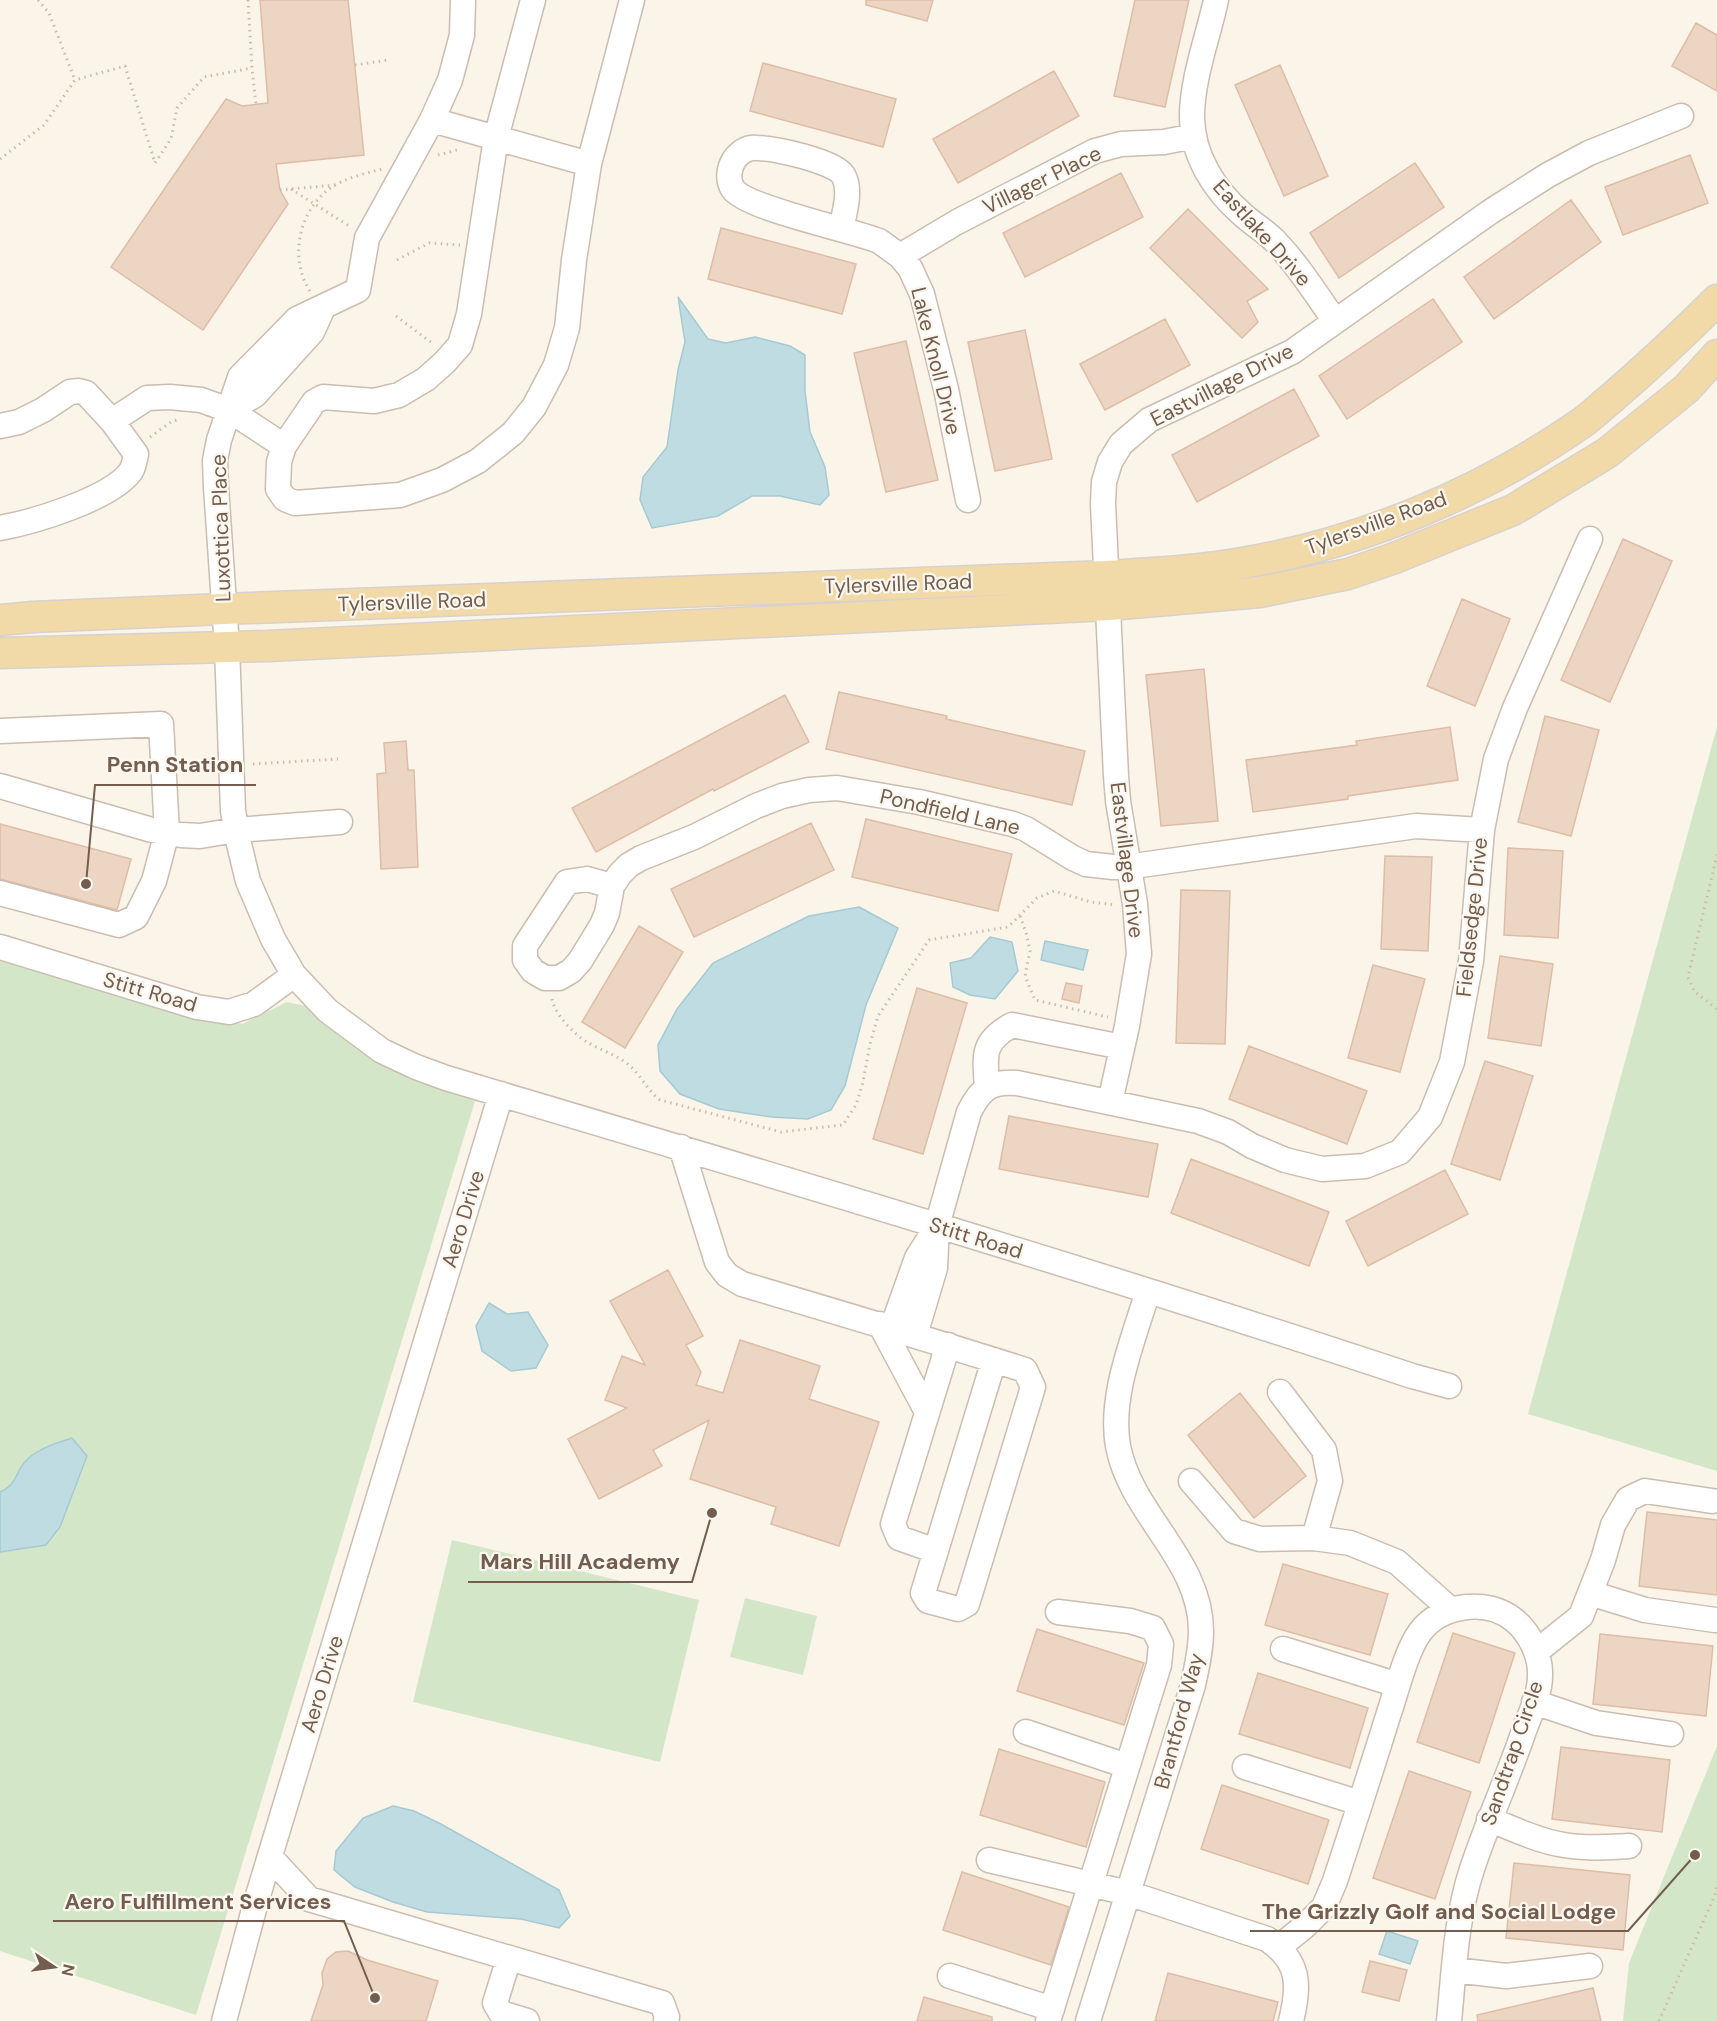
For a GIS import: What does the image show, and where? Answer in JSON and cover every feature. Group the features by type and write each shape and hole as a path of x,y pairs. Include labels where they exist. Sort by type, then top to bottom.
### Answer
{"main road":[{"name":"Tylersville Road","path":"0,653 227,648 1108,591 1181,572 1279,556 1354,536 1433,506 1510,467 1584,421 1656,360 1717,300"},
{"name":"Tylersville Road","path":"0,620 224,609 1108,591 1260,592 1359,570 1450,537 1513,510 1607,453 1686,389 1717,355"}],"street":[{"path":"463,0 462,35 459,49 450,80 432,120 589,164"},
{"path":"533,0 496,138 470,314 460,345 426,379 399,395 374,401 323,397 314,402 284,446 279,462 278,489 285,499 295,503 400,495 442,480 478,461 513,433 534,407 556,364 567,328 574,260 589,164 632,0"},
{"name":"Eastlake Drive","path":"1216,0 1195,86 1192,114 1194,136 1206,169 1221,193 1241,214 1274,240 1300,271 1335,321"},
{"name":"Eastvillage Drive","path":"1110,1102 1139,954 1138,925 1116,776 1103,504 1104,482 1110,462 1121,444 1149,420 1292,352 1490,212 1548,175 1589,153 1680,116"},
{"name":"Luxottica Place","path":"227,648 215,460 219,440 240,377 317,300 358,290 367,238 432,120"},
{"name":"Villager Place","path":"900,256 957,222 1095,151 1121,144 1164,142 1194,136"},
{"name":"Lake Knoll Drive","path":"841,229 848,191 843,176 833,167 765,148 751,147 739,153 731,165 729,178 734,191 758,205 879,241 900,256 910,268 922,294 946,389 968,500"},
{"path":"0,426 19,422 43,410 70,392 79,391 86,393 112,421 135,454 135,463 130,473 111,487 73,507 41,519 0,528"},
{"path":"112,421 147,398 170,397 201,400 229,410 284,446"},
{"name":"Fieldsedge Drive","path":"987,1087 1002,1082 1017,1083 1198,1120 1285,1160 1322,1169 1365,1166 1400,1152 1430,1116 1452,1062 1471,961 1482,830 1496,759 1515,708 1590,539"},
{"path":"227,648 236,830 248,881 273,939 294,975 328,1011 382,1051 426,1070 501,1094"},
{"path":"0,731 161,724 167,832 154,881 136,917 119,925 0,893"},
{"path":"0,786 167,832 200,836 236,830 340,822"},
{"name":"Pondfield Lane","path":"612,886 620,874 640,858 694,837 756,806 782,796 809,790 837,788 919,802 1013,824 1026,829 1073,858 1086,864 1099,866 1130,866 1416,826 1482,830"},
{"name":"Stitt Road","path":"0,947 196,1007 229,1012 254,1004 294,975"},
{"path":"915,1335 935,1268 937,1226 969,1112 976,1098 987,1087 985,1054 996,1034 1012,1025 1122,1047"},
{"name":"Stitt Road","path":"501,1094 681,1147 1148,1291 1412,1377 1449,1386"},
{"name":"Aero Drive","path":"224,2021 256,1902 501,1094"},
{"path":"681,1147 717,1263 727,1275 742,1284 886,1326 948,1345 1025,1370 1033,1387 967,1604 958,1609 928,1601 923,1593 994,1360"},
{"path":"927,1412 886,1326 916,1258 937,1226"},
{"name":"Brantford Way","path":"1088,2021 1193,1685 1199,1659 1201,1632 1195,1593 1184,1568 1141,1503 1118,1446 1117,1411 1120,1388 1148,1291"},
{"path":"936,1551 899,1538 893,1524 948,1345"},
{"path":"1280,1392 1324,1450 1330,1481 1314,1538"},
{"path":"1191,1481 1234,1531 1260,1539 1314,1538 1350,1543 1397,1562 1451,1610"},
{"path":"1536,1652 1581,1616 1613,1525 1628,1499 1645,1491 1712,1501"},
{"path":"1590,1593 1645,1610 1714,1620"},
{"name":"Sandtrap Circle","path":"1279,1947 1324,1907 1335,1881 1398,1685 1413,1644 1420,1632 1428,1623 1451,1610 1478,1607 1503,1613 1523,1629 1536,1652 1540,1677 1534,1702 1471,1872 1464,1899 1449,2021"},
{"path":"950,1976 1050,2015 1159,1665 1161,1644 1153,1628 1130,1622 1058,1612"},
{"path":"1283,1649 1398,1685"},
{"path":"1534,1702 1596,1723 1671,1734"},
{"path":"1026,1732 1127,1766"},
{"path":"1245,1767 1360,1803"},
{"path":"1490,1819 1517,1831 1563,1845 1596,1848 1629,1846"},
{"path":"270,1857 309,1899 662,2003 667,2017 666,2021"},
{"path":"989,1860 1128,1893 1267,1939 1279,1947 1289,1959 1296,1980 1296,2002 1291,2021"},
{"path":"509,1958 495,2003 501,2013 527,2021"},
{"path":"1454,1970 1506,1976 1590,1966"}],"path":[{"path":"38,0 49,13 75,80"},
{"path":"248,0 256,105"},
{"path":"355,65 388,60"},
{"path":"0,159 44,125 75,80 124,66 155,163 171,139 177,108 204,77 252,68"},
{"path":"434,156 459,150"},
{"path":"317,300 302,277 298,257 300,233 309,212 328,190 349,178 389,166"},
{"path":"280,190 337,185"},
{"path":"291,189 355,230"},
{"path":"397,260 429,243 466,245"},
{"path":"396,316 440,349"},
{"path":"148,439 171,422 181,419"},
{"path":"231,765 338,759"},
{"path":"1717,855 1688,977 1694,991 1717,1009"},
{"path":"550,991 553,1006 585,1041 628,1063 651,1093 660,1100 781,1132 843,1125 856,1106 878,1016 929,940 1008,927 1037,898 1054,891 1091,902 1123,905"},
{"path":"1020,916 1030,951 1025,976 1035,1000 1115,1018"},
{"path":"1659,2021 1716,1895 1717,1883"}],"green space":[{"path":"1717,727 1717,1471 1528,1414"},
{"path":"0,956 242,1024 287,1002 310,1007 378,1063 475,1101 196,2015 0,1951"},
{"path":"452,1540 699,1600 660,1762 413,1702"},
{"path":"745,1598 817,1616 803,1675 730,1657"},
{"path":"1717,1746 1717,2021 1623,2021 1629,1963"}],"water":[{"path":"678,297 708,339 726,343 755,337 790,346 805,355 805,391 810,432 825,467 829,495 820,505 780,496 752,496 718,516 652,528 640,500 643,477 667,447 678,370 685,342"},
{"path":"859,907 898,928 866,1005 845,1086 831,1110 808,1119 771,1117 719,1109 680,1094 660,1071 658,1045 677,1009 713,963 809,916"},
{"path":"990,937 1012,942 1018,971 995,999 970,995 953,987 950,963 971,958"},
{"path":"1045,941 1088,950 1083,970 1041,960"},
{"path":"489,1303 507,1314 528,1312 548,1345 536,1368 511,1371 482,1351 476,1326"},
{"path":"72,1438 87,1456 60,1527 46,1545 0,1552 0,1492 12,1483 24,1463 34,1454"},
{"path":"393,1806 414,1811 439,1823 559,1890 570,1916 559,1928 521,1919 427,1912 355,1887 334,1870 336,1851 363,1818"},
{"path":"1387,1931 1418,1941 1410,1964 1379,1954"}],"building":[{"path":"260,0 348,0 364,155 276,164 280,190 288,204 203,330 111,267 226,99 242,106 268,103"},
{"path":"866,0 933,0 927,21 866,5"},
{"path":"1135,0 1189,0 1165,107 1114,96"},
{"path":"1696,23 1717,35 1717,91 1672,66"},
{"path":"763,63 896,99 883,147 750,111"},
{"path":"1280,65 1328,176 1284,196 1235,85"},
{"path":"1054,71 1079,116 958,183 933,139"},
{"path":"1690,155 1708,203 1623,235 1605,187"},
{"path":"1415,163 1444,207 1339,278 1310,233"},
{"path":"1121,173 1143,217 1025,277 1003,233"},
{"path":"1571,200 1601,242 1494,319 1464,277"},
{"path":"1188,209 1268,289 1247,301 1258,322 1242,338 1150,248"},
{"path":"721,228 856,264 842,314 708,279"},
{"path":"1433,299 1462,342 1347,419 1319,376"},
{"path":"1165,319 1190,365 1105,410 1080,364"},
{"path":"1025,330 1052,459 995,471 968,342"},
{"path":"906,341 938,480 886,492 854,353"},
{"path":"1294,389 1319,436 1197,502 1172,455"},
{"path":"1623,539 1672,561 1610,702 1561,680"},
{"path":"1462,599 1510,619 1475,706 1427,686"},
{"path":"1204,669 1218,821 1161,826 1146,675"},
{"path":"839,692 947,716 946,719 1085,751 1072,805 826,749"},
{"path":"785,695 809,742 714,791 713,789 596,852 572,808"},
{"path":"1545,716 1599,730 1571,836 1518,822"},
{"path":"1450,727 1458,780 1348,796 1348,799 1253,812 1246,760 1357,745 1356,741"},
{"path":"406,741 408,770 414,770 418,867 381,869 377,774 386,773 384,743"},
{"path":"866,819 1012,854 998,911 852,877"},
{"path":"811,823 834,870 694,937 671,889"},
{"path":"0,824 131,859 117,910 0,879"},
{"path":"1508,848 1563,851 1558,938 1504,935"},
{"path":"1385,856 1432,857 1428,951 1381,949"},
{"path":"1181,890 1230,891 1225,1044 1176,1043"},
{"path":"639,926 683,952 625,1048 582,1022"},
{"path":"1500,956 1553,964 1541,1046 1488,1038"},
{"path":"1373,965 1425,979 1400,1072 1348,1058"},
{"path":"1066,983 1082,986 1079,1003 1062,999"},
{"path":"917,988 967,1003 923,1154 873,1139"},
{"path":"1249,1046 1367,1091 1347,1144 1229,1099"},
{"path":"1485,1061 1533,1076 1500,1180 1451,1164"},
{"path":"1009,1116 1158,1144 1148,1197 999,1169"},
{"path":"1191,1159 1329,1212 1309,1266 1171,1213"},
{"path":"1445,1170 1468,1214 1368,1266 1346,1221"},
{"path":"668,1270 703,1336 686,1345 701,1372 696,1385 723,1393 740,1340 820,1366 809,1399 879,1422 839,1546 771,1524 776,1507 690,1479 709,1420 653,1450 662,1466 599,1499 568,1439 627,1408 605,1400 622,1356 645,1365 610,1301"},
{"path":"1240,1393 1306,1476 1254,1518 1188,1435"},
{"path":"1647,1512 1717,1520 1717,1595 1639,1586"},
{"path":"1283,1564 1388,1594 1370,1655 1265,1625"},
{"path":"1037,1629 1144,1663 1124,1725 1017,1691"},
{"path":"1453,1633 1515,1653 1479,1763 1417,1742"},
{"path":"1600,1634 1713,1646 1706,1716 1593,1704"},
{"path":"1258,1673 1368,1708 1350,1768 1239,1734"},
{"path":"1561,1747 1670,1760 1662,1832 1552,1819"},
{"path":"999,1749 1105,1782 1086,1847 980,1815"},
{"path":"1409,1771 1471,1792 1435,1899 1373,1878"},
{"path":"1222,1785 1329,1820 1308,1884 1201,1849"},
{"path":"1514,1863 1630,1875 1623,1950 1506,1938"},
{"path":"962,1872 1069,1907 1051,1965 943,1930"},
{"path":"348,1951 367,1960 438,1981 426,2021 311,2021 323,1985 322,1973 327,1959 336,1952"},
{"path":"1370,1961 1407,1970 1399,2001 1362,1992"},
{"path":"1168,1973 1278,2002 1273,2021 1155,2021"},
{"path":"1593,1988 1601,2021 1478,2021 1477,2015"},
{"path":"924,1997 992,2017 992,2021 917,2021"}],"place":[{"name":"Penn Station","path":"86,884"},
{"name":"Mars Hill Academy","path":"712,1513"},
{"name":"The Grizzly Golf and Social Lodge","path":"1695,1855"},
{"name":"Aero Fulfillment Services","path":"375,1998"}]}
